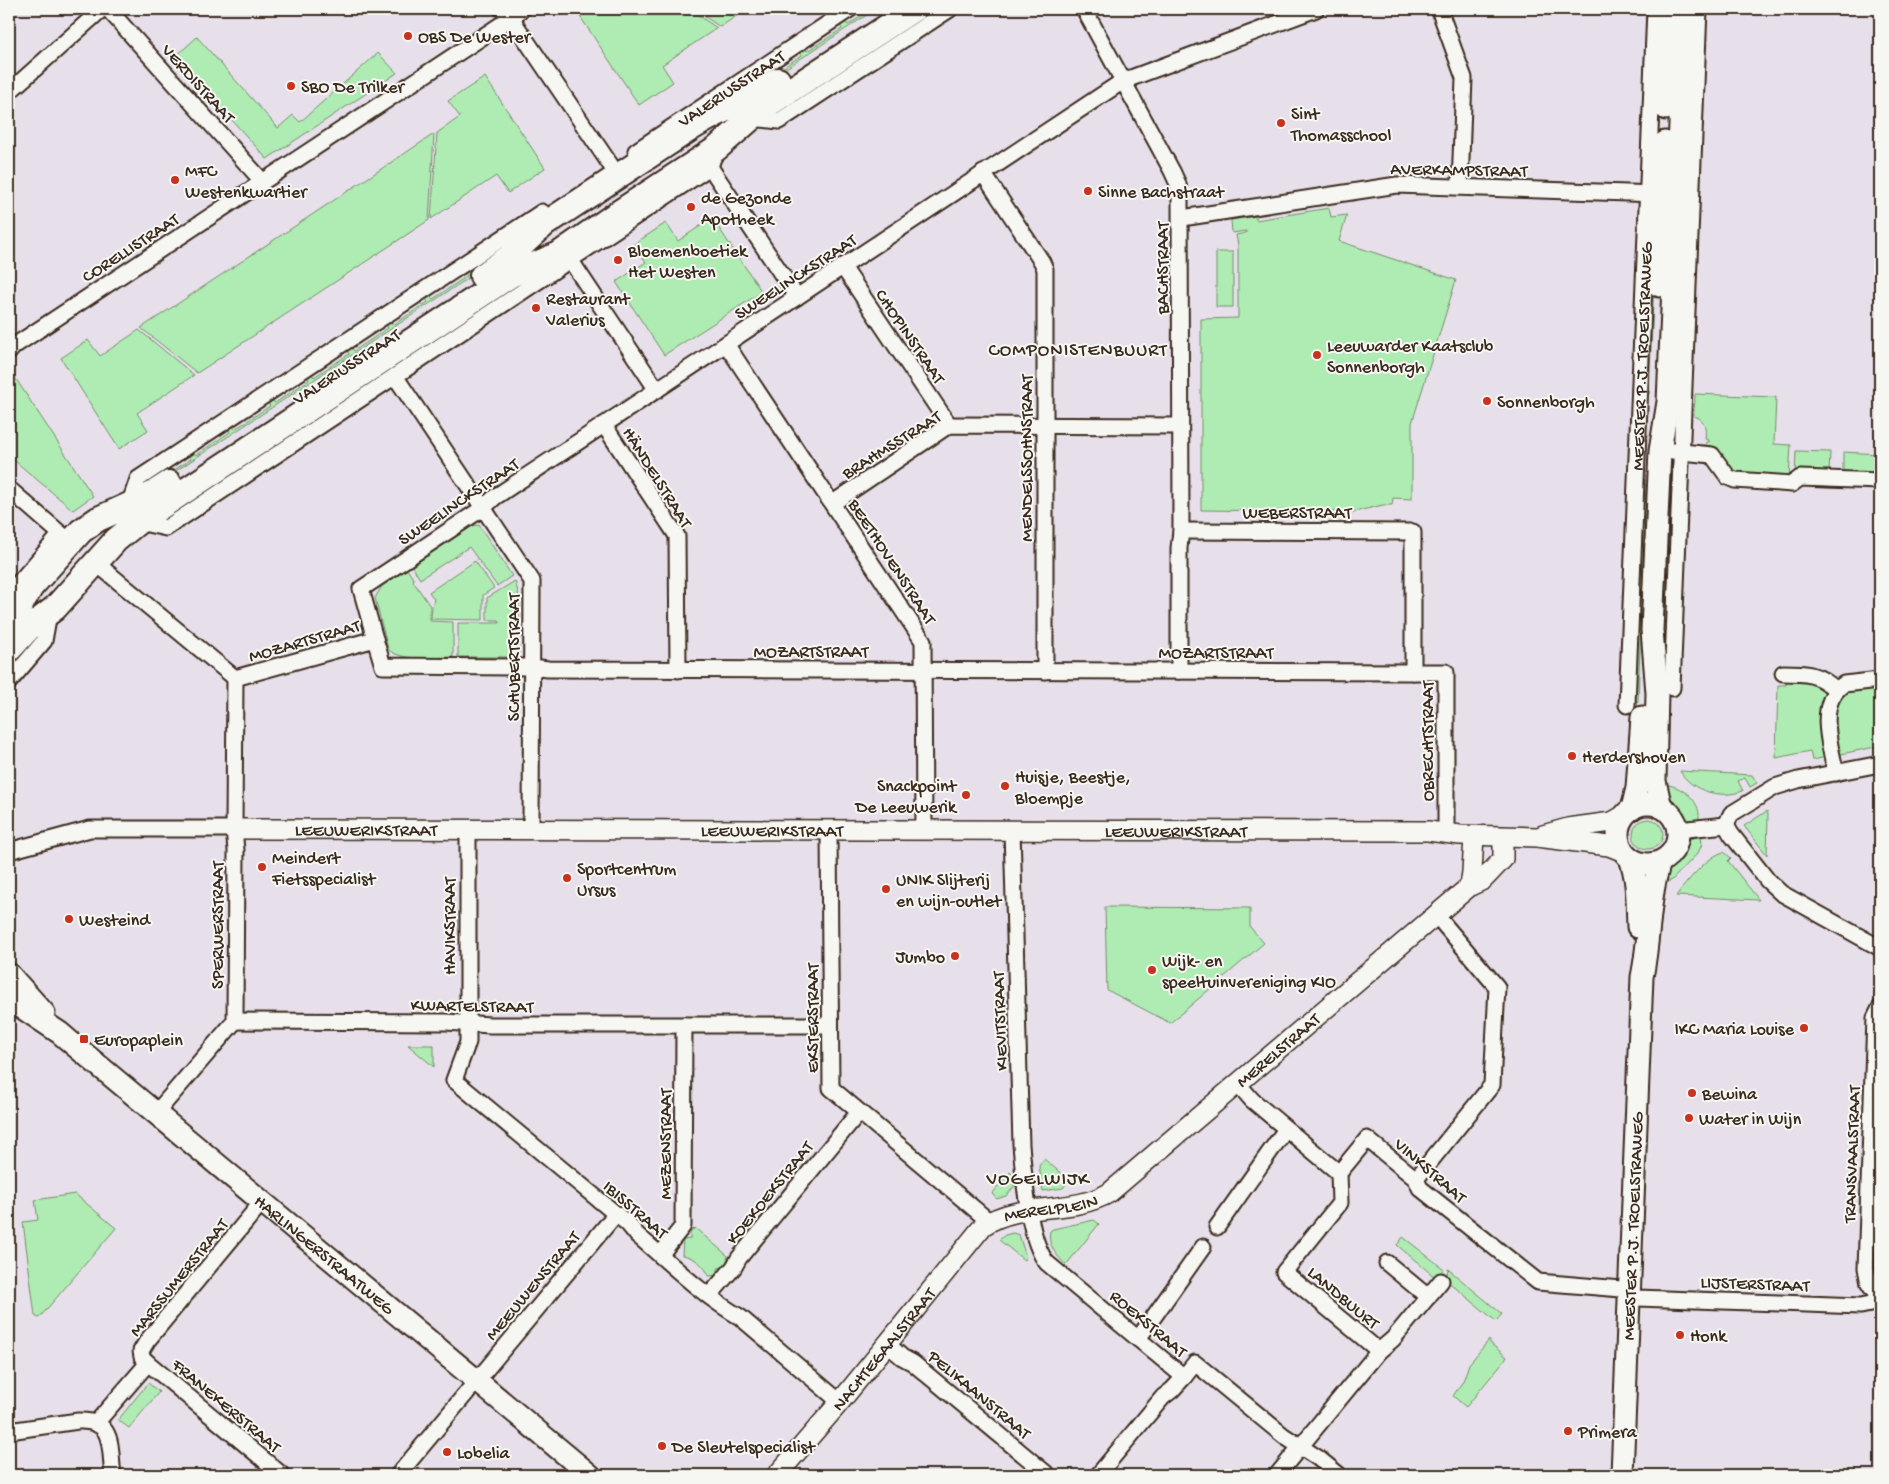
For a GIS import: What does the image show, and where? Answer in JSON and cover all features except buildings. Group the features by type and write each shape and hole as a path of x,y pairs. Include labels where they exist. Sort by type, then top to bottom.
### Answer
{"main road":[{"name":"VALERIUSSTRAAT","path":"9,650 30,627 49,613 76,587 124,532 133,513 147,497 492,269 509,257 555,213 614,171 713,115 762,91 886,9"},
{"name":"VALERIUSSTRAAT","path":"9,624 30,587 68,540 98,519 133,513 511,274 567,255 708,159 751,118 773,102 914,9"},
{"name":"MEESTER P.J. TROELSTRAWEG","path":"1629,811 1637,788 1645,674 1652,630 1660,451 1668,402 1670,9"},
{"name":"MEESTER P.J. TROELSTRAWEG","path":"1670,194 1685,9"},
{"name":"VALERIUSSTRAAT","path":"690,129 698,128 708,137 710,142 706,152 708,159"},
{"name":"VALERIUSSTRAAT","path":"555,213 548,228 546,242 553,250 567,255"},
{"path":"76,587 67,588 56,580 54,566 68,540 92,527 100,535 103,542 98,561"},
{"path":"1642,709 1672,688"},
{"name":"MEESTER P.J. TROELSTRAWEG","path":"1642,709 1660,807"},
{"path":"1646,804 1660,807 1669,812 1675,820 1678,830 1676,845 1667,858 1660,862 1644,864 1627,855 1620,845 1618,828 1629,811 1646,804"},
{"name":"MEESTER P.J. TROELSTRAWEG","path":"1627,855 1634,872 1636,885 1638,957 1642,977"},
{"name":"MEESTER P.J. TROELSTRAWEG","path":"1622,1475 1642,977 1646,958 1654,885 1660,862"},
{"name":"HARLINGERSTRAATWEG","path":"9,974 60,1033"},
{"name":"HARLINGERSTRAATWEG","path":"9,999 60,1033 590,1475"}],"street":[{"path":"9,92 102,9"},
{"name":"VERDISTRAAT","path":"108,9 263,182"},
{"name":"VALERIUSSTRAAT","path":"614,171 850,9"},
{"name":"VALERIUSSTRAAT","path":"751,118 779,121 950,9"},
{"name":"BACHSTRAAT","path":"1084,9 1178,184 1182,218 1179,671"},
{"name":"SWEELINCKSTRAAT","path":"375,639 361,589 483,508 495,497 1123,80 1316,9"},
{"path":"1439,9 1464,78 1460,186"},
{"name":"MEESTER P.J. TROELSTRAWEG","path":"1655,9 1670,194 1682,452 1672,688"},
{"name":"MEESTER P.J. TROELSTRAWEG","path":"1642,709 1670,194 1699,9"},
{"path":"512,12 614,171"},
{"name":"CORELLISTRAAT","path":"11,346 263,182 512,12"},
{"path":"708,159 797,297"},
{"name":"MENDELSSOHNSTRAAT","path":"983,174 1042,262 1045,270 1044,671"},
{"name":"AVERKAMPSTRAAT","path":"1182,218 1397,185 1670,194"},
{"path":"567,255 657,390"},
{"name":"VALERIUSSTRAAT","path":"133,513 166,528 395,376 567,255"},
{"name":"CHOPINSTRAAT","path":"843,267 949,425"},
{"name":"BEETHOVENSTRAAT","path":"726,344 923,641 924,831"},
{"name":"SCHUBERTSTRAAT","path":"395,376 532,581 531,830"},
{"name":"HÄNDELSTRAAT","path":"604,425 678,536 678,670"},
{"name":"BRAHMSSTRAAT","path":"833,503 949,425 1180,426"},
{"path":"1660,451 1712,455 1728,476 1735,480 1792,484 1800,478 1880,482"},
{"path":"9,489 68,540"},
{"name":"WEBERSTRAAT","path":"1181,531 1412,532"},
{"name":"OBRECHTSTRAAT","path":"1412,532 1413,672 1446,672 1446,834"},
{"name":"VALERIUSSTRAAT","path":"9,594 68,540"},
{"path":"98,561 235,678"},
{"path":"9,682 44,641 49,613"},
{"name":"MOZARTSTRAAT","path":"235,678 375,639 382,666 678,670 1413,672"},
{"path":"1782,673 1814,675 1836,690"},
{"name":"SPERWERSTRAAT","path":"235,678 235,1021"},
{"path":"1836,773 1829,738 1829,704 1836,690 1844,684 1880,680"},
{"path":"1726,825 1731,814 1775,787 1798,780 1880,764"},
{"name":"LEEUWERIKSTRAAT","path":"1536,837 1568,828 1612,822 1629,811"},
{"path":"1678,830 1726,825"},
{"path":"1726,825 1768,881 1781,893 1880,948"},
{"name":"LEEUWERIKSTRAAT","path":"9,851 90,829 1428,831 1474,836 1536,837 1594,843 1610,846 1627,855"},
{"name":"HAVIKSTRAAT","path":"468,829 468,1023"},
{"name":"KIEVITSTRAAT","path":"1012,830 1021,1144 1030,1211"},
{"name":"EKSTERSTRAAT","path":"829,831 831,1088 990,1222"},
{"path":"1470,886 1474,836"},
{"name":"MERELSTRAAT","path":"1110,1193 1470,886 1483,880 1503,859 1503,836"},
{"path":"1416,1179 1492,1085 1497,987 1436,915"},
{"name":"TRANSVAALSTRAAT","path":"1880,1008 1874,1018 1866,1268 1868,1284 1880,1301"},
{"path":"156,1113 235,1021"},
{"name":"KWARTELSTRAAT","path":"235,1021 830,1025"},
{"name":"IBISSTRAAT","path":"468,1023 468,1042 454,1080 616,1214 660,1255 709,1296 740,1318 840,1402"},
{"name":"MEZENSTRAAT","path":"660,1255 683,1226 684,1025"},
{"path":"1238,1084 1252,1100 1339,1173"},
{"name":"KOEKOEKSTRAAT","path":"709,1296 859,1112"},
{"path":"1217,1227 1286,1129"},
{"name":"VINKSTRAAT","path":"1339,1173 1367,1139 1416,1179 1420,1188 1538,1282 1622,1289 1629,1293"},
{"name":"LANDBUURT","path":"1339,1173 1340,1203 1284,1272 1379,1351"},
{"name":"MERELPLEIN","path":"990,1222 1005,1216 1030,1211 1086,1204 1110,1193"},
{"name":"MARSSUMERSTRAAT","path":"96,1423 148,1363 142,1357 141,1351 147,1341 262,1202"},
{"name":"ROEKSTRAAT","path":"1030,1211 1038,1249 1044,1259 1184,1377 1195,1364 1300,1448 1318,1458 1339,1475"},
{"name":"MEEUWENSTRAAT","path":"398,1475 616,1214"},
{"name":"NACHTEGAALSTRAAT","path":"777,1475 840,1402 977,1233 990,1222"},
{"path":"1138,1339 1203,1247"},
{"path":"1387,1263 1428,1297"},
{"name":"LANDBUURT","path":"1277,1475 1379,1351 1393,1339 1441,1281"},
{"name":"LIJSTERSTRAAT","path":"1629,1293 1637,1298 1861,1306 1880,1301"},
{"name":"PELIKAANSTRAAT","path":"887,1344 902,1357 913,1363 1048,1475"},
{"name":"FRANEKERSTRAAT","path":"148,1363 282,1475"},
{"path":"1098,1475 1163,1397 1184,1377"},
{"path":"9,1431 78,1420 96,1423 108,1434 110,1440 113,1475"}],"green space":[{"path":"586,9 689,9 717,28 662,65 673,82 639,105 579,15"},
{"path":"694,9 747,9 720,27"},
{"path":"872,9 876,9 756,88 767,78 802,55 799,50 804,47 807,51 842,29 839,23 844,20 848,25"},
{"path":"197,37 278,128 293,115 300,122 378,53 397,73 267,159 175,57"},
{"path":"485,77 545,168 508,193 496,176 431,219 437,133 460,117 448,101"},
{"path":"434,134 429,220 197,373 141,328"},
{"name":"Leeuwarder Kaatsclub Sonnenborgh","path":"1329,208 1331,217 1347,215 1339,241 1456,280 1412,423 1412,499 1393,498 1392,505 1383,505 1354,512 1201,510 1201,319 1238,318 1238,245 1236,235 1246,233 1246,231 1232,233 1231,220 1256,216 1256,220"},
{"path":"1653,213 1657,213 1649,394 1645,394"},
{"path":"712,218 762,292 664,355 616,282 646,262 634,244 666,223 678,241"},
{"path":"531,224 488,265 153,486 148,478 151,475 156,482 191,459 188,453 192,451 196,455 230,432 227,427 232,425 235,429 270,406 267,401 271,399 275,403 309,380 306,375 311,372 314,377 349,354 346,349 350,346 354,351 388,328 385,323 390,320 393,325 428,302 425,297 429,294 433,299 467,276 464,271 469,268 472,273"},
{"path":"1216,252 1233,252 1233,307 1216,307"},
{"path":"139,330 194,375 137,413 148,430 119,449 61,358 88,340 100,356"},
{"path":"14,376 93,496 73,510 9,456 9,381"},
{"path":"1695,394 1776,397 1774,444 1791,445 1789,478 1735,473 1720,453 1706,447 1706,442 1709,442 1709,440 1705,439 1703,422 1694,416"},
{"path":"1796,451 1830,452 1829,474 1795,475"},
{"path":"1843,452 1880,454 1880,465 1869,475 1843,474"},
{"path":"1673,465 1666,678 1662,677 1671,467"},
{"path":"1642,484 1646,485 1638,702 1634,700"},
{"path":"479,525 512,576 497,586 469,547 420,579 412,566 472,526"},
{"path":"475,561 494,588 483,595 483,620 431,619 434,599 429,592"},
{"path":"407,569 430,606 430,621 453,622 453,657 409,657 401,656 388,649 375,598 382,586"},
{"path":"515,581 519,596 519,654 510,657 458,657 458,623 500,623 499,620 487,620 487,598"},
{"path":"1802,678 1822,686 1824,691 1827,757 1812,760 1810,751 1776,758 1778,685 1786,685 1787,680"},
{"path":"1880,685 1880,746 1836,755 1833,713 1839,700 1848,688"},
{"path":"1680,771 1752,775 1757,783 1750,787 1745,778 1738,781 1743,791 1717,794 1699,789 1685,778"},
{"path":"1662,784 1676,787 1688,794 1697,805 1699,819 1684,821 1678,809 1670,802"},
{"path":"1767,811 1768,814 1767,855 1744,826"},
{"path":"1648,819 1654,820 1662,828 1662,840 1654,848 1648,849 1642,848 1634,840 1633,834 1634,828 1642,820"},
{"path":"1701,836 1702,844 1698,853 1671,881 1661,881 1666,870 1681,853 1686,840"},
{"path":"1724,852 1731,858 1728,861 1759,900 1676,896 1704,864 1711,858"},
{"path":"1105,907 1250,908 1250,927 1264,943 1170,1023 1107,990"},
{"path":"408,1045 434,1045 434,1067"},
{"path":"1044,1159 1069,1180 1063,1188 1043,1191 1039,1166"},
{"path":"1010,1172 1013,1175 1014,1187 1006,1196 997,1199 992,1194"},
{"path":"75,1194 116,1228 38,1318 35,1316 23,1222 38,1220 35,1200"},
{"path":"1094,1220 1099,1224 1066,1265 1051,1246 1050,1231"},
{"path":"695,1228 728,1256 725,1267 718,1268 718,1275 709,1276 699,1262 682,1255 683,1240 690,1239 690,1233"},
{"path":"1013,1233 1019,1235 1026,1257 1024,1260 999,1240 1005,1235"},
{"path":"1403,1237 1444,1269 1436,1278 1397,1245"},
{"path":"1448,1269 1502,1314 1496,1321 1446,1280"},
{"path":"1489,1340 1491,1344 1507,1357 1466,1407 1453,1396 1463,1381 1469,1364"},
{"path":"148,1383 159,1392 129,1428 118,1420"}],"place":[{"name":"OBS De Wester","path":"408,36"},
{"name":"SBO De Trilker","path":"291,86"},
{"name":"Sint Thomasschool","path":"1281,123"},
{"name":"MFC Westenkwartier","path":"175,180"},
{"name":"Sinne Bachstraat","path":"1088,191"},
{"name":"de Gezonde Apotheek","path":"691,207"},
{"name":"Bloemenboetiek Het Westen","path":"618,260"},
{"name":"Restaurant Valerius","path":"536,308"},
{"name":"Leeuwarder Kaatsclub Sonnenborgh","path":"1317,355"},
{"name":"Sonnenborgh","path":"1487,401"},
{"name":"Herdershoven","path":"1572,756"},
{"name":"Huisje, Beestje, Bloempje","path":"1005,786"},
{"name":"Snackpoint De Leeuwerik","path":"966,795"},
{"name":"Meindert Fietsspecialist","path":"262,867"},
{"name":"Sportcentrum Ursus","path":"567,878"},
{"name":"UNIK Slijterij en wijn-outlet","path":"886,889"},
{"name":"Westeind","path":"69,919"},
{"name":"Jumbo","path":"955,956"},
{"name":"Wijk- en speeltuinvereniging KIO","path":"1152,970"},
{"name":"IKC Maria Louise","path":"1804,1028"},
{"name":"Europaplein","path":"84,1039"},
{"name":"Bewina","path":"1692,1093"},
{"name":"Water in Wijn","path":"1689,1118"},
{"name":"Honk","path":"1680,1335"},
{"name":"Primera","path":"1568,1431"},
{"name":"De Sleutelspecialist","path":"662,1446"},
{"name":"Lobelia","path":"447,1452"}],"district":[{"name":"COMPONISTENBUURT","path":"1078,348"},
{"name":"VOGELWIJK","path":"1038,1177"}]}
